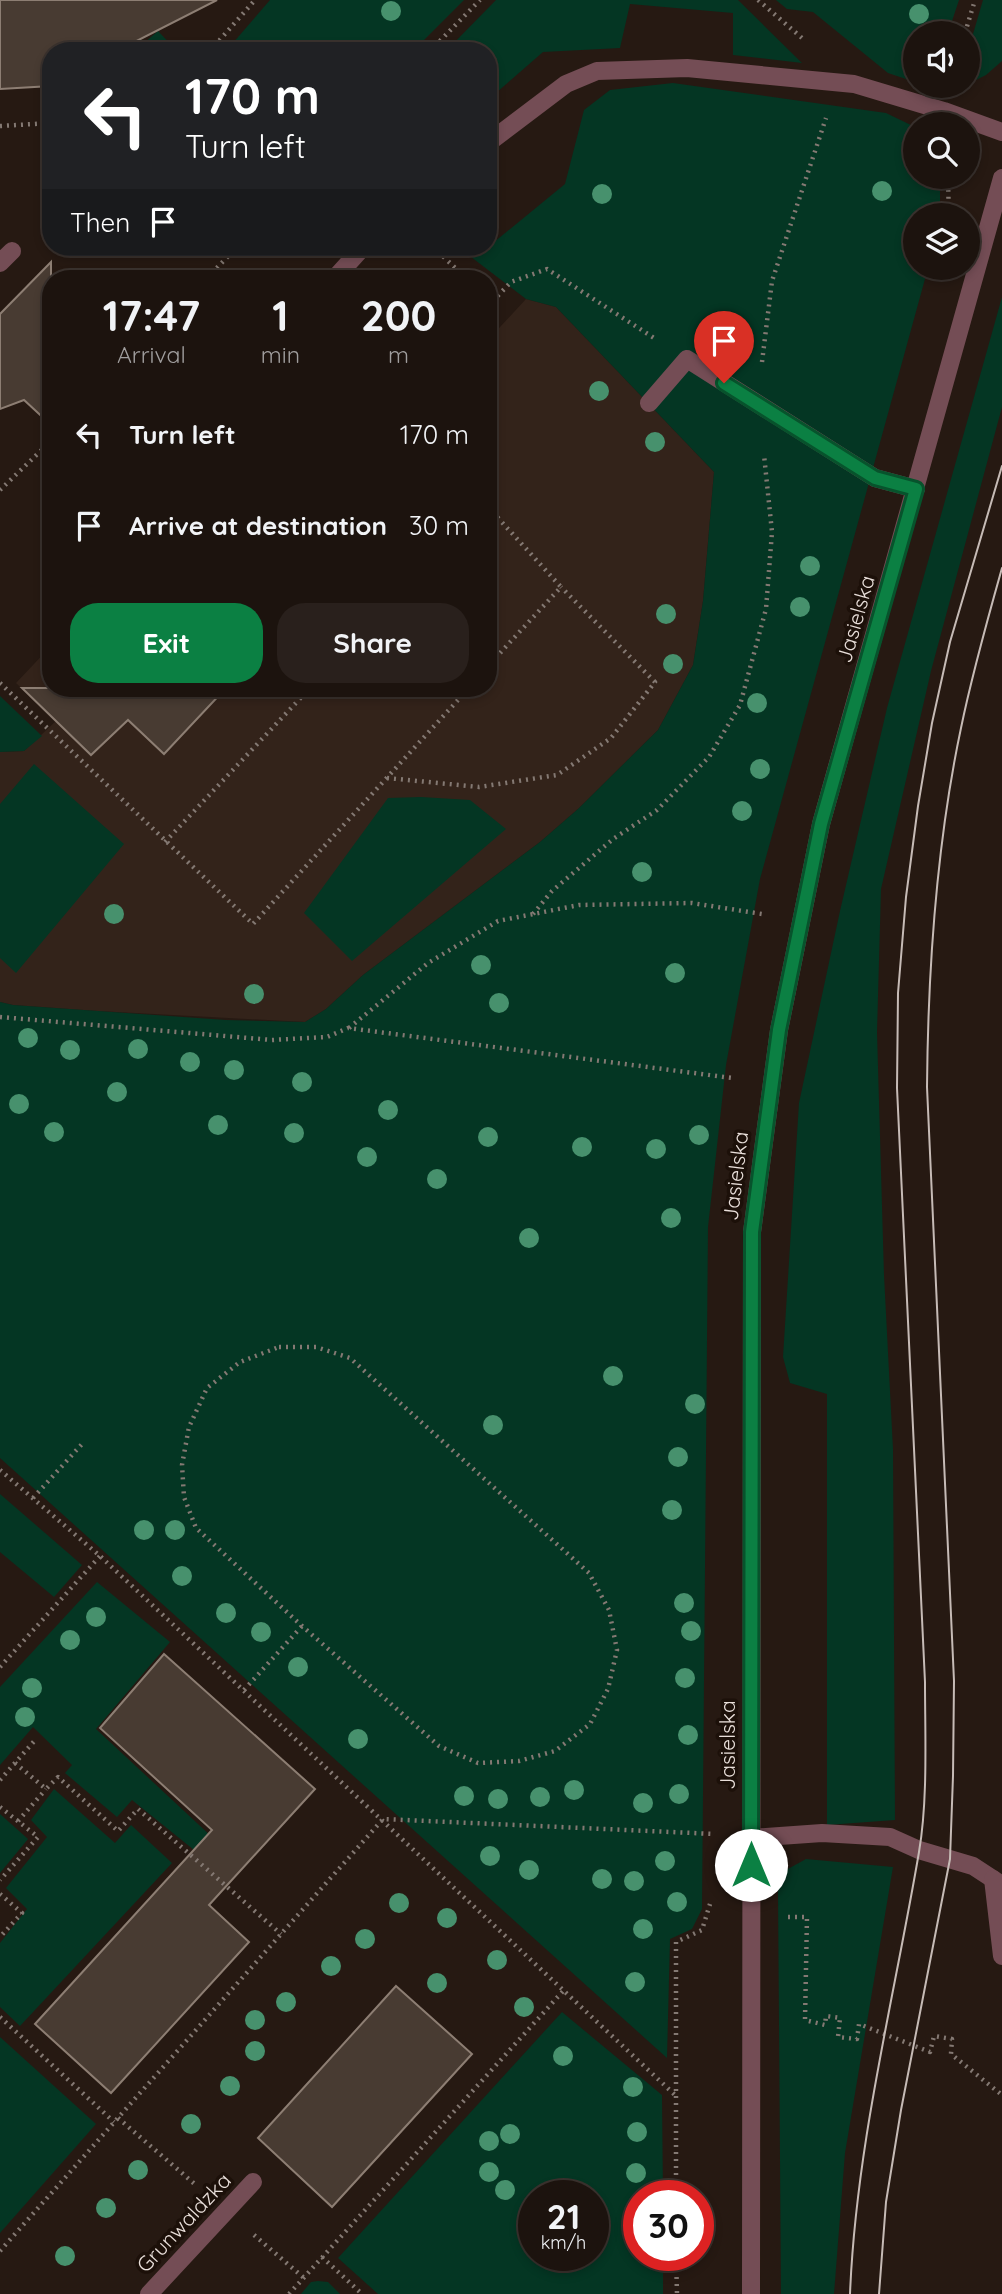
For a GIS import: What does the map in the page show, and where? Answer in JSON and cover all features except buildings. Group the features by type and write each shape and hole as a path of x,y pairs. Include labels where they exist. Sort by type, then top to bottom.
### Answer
{"street":[{"path":"497,136 566,84 597,71 687,68 854,84 1002,132"},
{"name":"Jasielska","path":"751,2294 752,1232 779,1030 821,824 1002,178"},
{"path":"342,270 355,256"},
{"path":"649,402 687,359 875,478 916,489"},
{"path":"751,1838 822,1833 890,1837 919,1850 973,1866 998,1882 1002,1956"},
{"name":"Grunwaldzka","path":"149,2294 253,2182"}],"path":[{"path":"218,42 256,0"},
{"path":"439,42 480,0"},
{"path":"969,21 975,0"},
{"path":"533,914 552,891 614,839 666,801 709,757 740,705 766,609 772,532 761,433 761,366 772,281 827,123 825,81"},
{"path":"0,126 42,123"},
{"path":"215,270 228,256"},
{"path":"443,256 457,270"},
{"path":"497,295 511,282 547,269 687,359"},
{"path":"0,490 42,450"},
{"path":"0,480 5,484"},
{"path":"386,778 479,787 556,775 611,738 655,682 497,518"},
{"path":"497,656 561,587"},
{"path":"0,683 253,924 461,697"},
{"path":"165,842 302,697"},
{"path":"0,1017 272,1040 327,1037 348,1028 428,962 498,920 579,905 692,903 762,914"},
{"path":"348,1028 732,1078"},
{"path":"279,1347 316,1347 350,1358 589,1573 609,1610 617,1650 608,1689 590,1724 555,1751 519,1761 478,1763 439,1746 302,1626 196,1528 184,1497 182,1465 189,1427 207,1388 240,1362 279,1347"},
{"path":"33,1498 82,1444"},
{"path":"0,1470 100,1556 676,2096"},
{"path":"0,1667 100,1556"},
{"path":"244,1690 302,1626"},
{"path":"0,1780 36,1739"},
{"path":"15,1763 46,1789"},
{"path":"18,1821 58,1776 118,1831 138,1809 281,1934"},
{"path":"0,1807 38,1838 0,1880"},
{"path":"383,1819 715,1834"},
{"path":"0,2251 383,1819"},
{"path":"0,1894 22,1913 0,1937"},
{"path":"706,1919 807,1917 805,2021 825,2025 825,2016 840,2018 838,2037 857,2039 859,2024 930,2052 934,2036 952,2039 951,2054 1002,2095"},
{"path":"289,2294 564,1990"},
{"path":"0,2017 116,2120 157,2151"},
{"path":"323,2257 362,2294"},
{"path":"676,2271 677,2294"}],"shaded area":[{"path":"526,299 556,307 714,472 703,601 693,665 658,730 578,809 540,842 363,975 326,1009 305,1022 97,1011 0,1002 0,752 24,751 56,721 16,683 42,656 42,697 497,697 497,330"}],"green space":[{"path":"270,0 464,0 422,42 234,42"},
{"path":"496,0 738,0 802,63 733,55 733,13 630,4 620,48 543,52 497,92 497,42 455,42"},
{"path":"776,0 959,0 952,21 903,21 903,78 888,73 813,12 787,9"},
{"path":"983,0 1002,0 1002,61 980,78 980,21 977,21"},
{"path":"158,31 168,42 145,42"},
{"path":"673,83 886,113 903,121 903,189 940,189 940,203 903,203 903,280 925,280 760,879 726,1065 708,1227 702,1909 692,1929 670,1939 667,2058 0,1458 0,1002 226,1020 305,1022 326,1009 363,975 540,842 578,809 658,730 693,665 703,601 714,472 556,307 526,299 497,277 497,270 488,270 470,256 497,256 497,239 565,184 584,110 610,90"},
{"path":"1002,297 1002,407 931,671 881,889 877,1032 884,1275 893,1449 895,1820 827,1825 827,1394 790,1383 783,1357 799,1103 887,708"},
{"path":"0,696 42,736 24,751 0,752"},
{"path":"34,764 124,844 16,973 0,958 0,804"},
{"path":"388,798 470,800 506,829 352,961 304,913"},
{"path":"0,1494 82,1565 54,1597 0,1552"},
{"path":"97,1582 170,1642 96,1729 213,1838 199,1854 132,1800 117,1817 65,1773 72,1765 33,1727 0,1765 0,1687"},
{"path":"54,1789 115,1843 131,1825 172,1863 20,2026 0,2007 0,1943 27,1909 6,1888 47,1837 31,1820"},
{"path":"0,1814 28,1839 0,1873"},
{"path":"806,1859 893,1867 845,2153 834,2294 781,2294 778,1891 786,1870"},
{"path":"562,2012 662,2095 663,2180 623,2180 623,2271 663,2271 663,2294 378,2294 338,2258"},
{"path":"0,2037 96,2124 0,2233"},
{"path":"311,2282 328,2282 340,2294 301,2294"}],"tram line":[{"path":"850,2294 868,2127 919,1852 925,1789 925,1682 897,1088 898,993 906,897 932,723 950,642 1002,466"},
{"path":"879,2294 886,2202 901,2110 950,1859 954,1681 927,1087 935,906 952,772 970,688 1002,568"}],"route":[{"path":"724,383 875,478 916,489 821,824 779,1030 752,1232 751,1865"}]}
